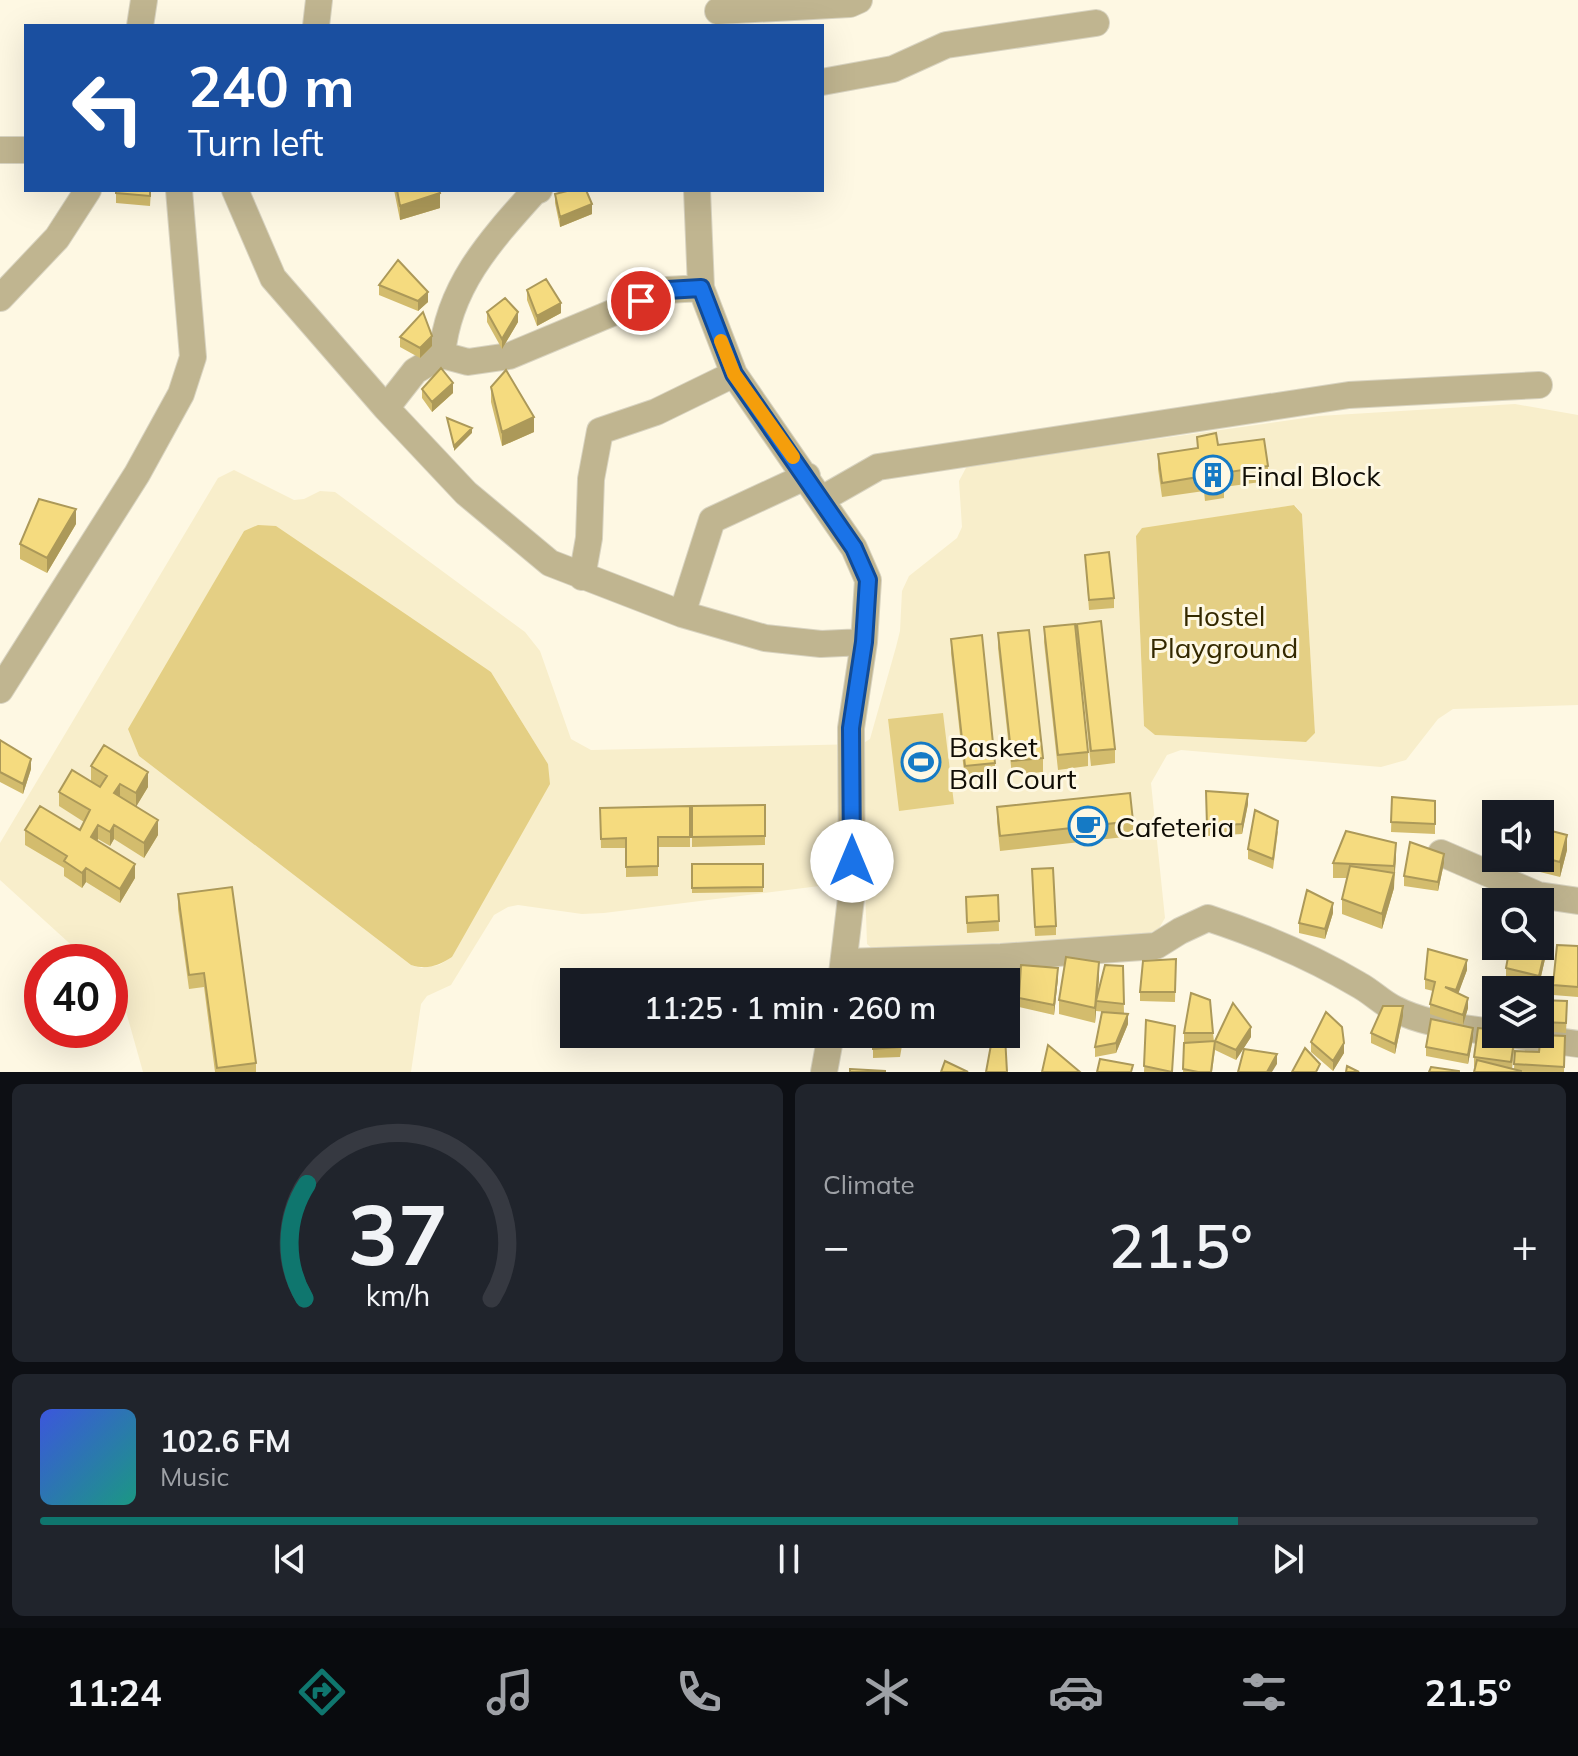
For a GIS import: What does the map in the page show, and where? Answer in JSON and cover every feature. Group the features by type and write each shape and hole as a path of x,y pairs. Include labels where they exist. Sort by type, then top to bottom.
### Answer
{"street":[{"path":"140,24 144,0"},
{"path":"316,24 319,0"},
{"path":"717,12 850,4 859,0"},
{"path":"824,82 893,69 946,45 1096,23"},
{"path":"0,150 24,150"},
{"path":"0,298 57,238 87,192"},
{"path":"0,690 137,474 181,394 193,357 179,192"},
{"path":"236,192 273,278 386,408 466,493 550,563 682,614 765,638 821,644 864,642"},
{"path":"442,355 444,327 460,289 492,239 534,192"},
{"path":"697,192 701,288 734,374 854,548 868,580 864,642 851,728 852,890 843,968"},
{"path":"386,408 415,371 442,355 468,362 509,356 667,290 701,288"},
{"path":"582,577 589,538 591,479 600,431 656,412 734,374"},
{"path":"822,499 878,467 1349,395 1539,385"},
{"path":"682,614 712,520 807,476"},
{"path":"1441,853 1538,895 1578,901"},
{"path":"885,968 1156,946 1208,918 1286,949 1360,985 1394,1009 1430,1023 1482,1031"},
{"path":"1554,1041 1578,1044"},
{"path":"824,1072 828,1048"}],"shaded area":[{"path":"1515,404 1578,415 1578,705 1453,709 1438,719 1406,760 1381,767 1181,750 1167,755 1151,783 1165,918 1158,930 1130,939 875,951 867,944 865,886 859,881 604,913 582,914 518,905 508,907 494,915 451,985 427,996 421,1004 411,1072 143,1072 128,1019 128,944 70,944 0,880 0,843 218,478 234,470 294,500 320,491 335,492 525,632 540,651 571,739 591,750 862,744 870,739 900,631 902,591 909,576 957,538 962,527 959,481 967,466 1319,416","holes":["1295,505 1302,514 1315,733 1305,742 1155,735 1144,726 1136,536 1142,529","244,531 491,672 548,764 452,957 439,965 422,968 411,965 139,756 129,729"]}],"green space":[{"name":"Hostel Playground","path":"1294,505 1302,514 1315,733 1306,742 1155,735 1144,726 1136,536 1142,528"},
{"path":"258,525 276,526 491,672 548,764 550,784 452,957 437,965 411,965 139,756 128,729 244,531"},
{"name":"Basket Ball Court","path":"943,713 954,804 899,811 888,719"}],"building":[{"path":"150,192 150,196 116,193"},
{"path":"397,192 440,192 440,193 400,206"},
{"path":"587,192 592,204 560,217 555,194"},
{"path":"398,260 428,292 418,301 379,285"},
{"path":"546,279 561,303 537,316 527,290"},
{"path":"505,298 518,312 502,339 487,312"},
{"path":"423,312 432,336 420,348 400,337"},
{"path":"441,368 453,383 432,402 422,389"},
{"path":"506,370 534,417 502,432 491,387"},
{"path":"447,418 472,428 454,446"},
{"path":"1216,433 1218,445 1264,439 1268,466 1223,473 1224,483 1205,486 1204,476 1162,483 1158,454 1198,448 1197,437"},
{"path":"39,499 76,509 47,558 20,544"},
{"path":"1109,552 1114,598 1089,600 1085,555"},
{"path":"1101,621 1115,749 1091,751 1077,624"},
{"path":"1075,624 1088,752 1058,755 1044,627"},
{"path":"1029,630 1043,758 1012,761 998,633"},
{"path":"982,635 995,763 965,766 951,639"},
{"path":"0,740 31,759 23,784 0,772"},
{"path":"104,745 148,772 136,793 120,784 114,793 158,820 144,843 114,825 110,832 98,825 91,837 135,864 120,889 86,868 82,873 64,861 67,856 25,830 40,806 80,830 90,810 59,792 72,770 100,787 107,776 91,766"},
{"path":"1206,791 1248,794 1242,824 1207,826"},
{"path":"1130,793 1133,821 1000,836 997,807"},
{"path":"1392,797 1435,801 1435,824 1391,822"},
{"path":"765,805 765,836 692,837 692,806"},
{"path":"690,806 690,837 658,837 658,866 626,867 626,838 601,839 600,808"},
{"path":"1255,810 1278,821 1273,859 1248,849"},
{"path":"1346,831 1396,843 1394,866 1333,863"},
{"path":"1554,832 1567,835 1560,862 1554,860"},
{"path":"1410,842 1444,854 1438,882 1404,876"},
{"path":"692,864 763,864 763,887 692,888"},
{"path":"1350,866 1394,873 1382,914 1342,899"},
{"path":"1053,868 1056,926 1035,927 1032,869"},
{"path":"232,887 256,1063 217,1068 204,973 189,975 178,894"},
{"path":"1307,890 1333,903 1325,929 1299,923"},
{"path":"998,895 999,921 967,923 966,897"},
{"path":"1557,945 1578,946 1578,987 1554,985"},
{"path":"1428,949 1467,960 1456,990 1445,987 1468,998 1463,1015 1430,1004 1435,982 1425,979"},
{"path":"1066,957 1099,962 1095,1008 1059,1000"},
{"path":"1176,959 1175,992 1140,992 1143,961"},
{"path":"1507,960 1543,960 1539,976 1506,968"},
{"path":"1021,965 1058,968 1054,1005 1020,998"},
{"path":"1105,965 1123,966 1124,1004 1096,1001"},
{"path":"1191,993 1210,1000 1213,1033 1184,1033"},
{"path":"1554,1001 1567,1001 1566,1023 1554,1023"},
{"path":"1233,1003 1251,1027 1236,1050 1215,1041"},
{"path":"1383,1006 1403,1006 1395,1044 1371,1033"},
{"path":"1102,1012 1128,1014 1116,1043 1095,1047"},
{"path":"1326,1012 1342,1027 1344,1043 1333,1061 1311,1042"},
{"path":"1431,1019 1473,1028 1468,1055 1426,1047"},
{"path":"1146,1020 1175,1026 1172,1072 1144,1066"},
{"path":"1478,1028 1482,1028 1482,1048 1513,1048 1511,1062 1474,1057"},
{"path":"1554,1036 1565,1036 1564,1067 1514,1064 1515,1051 1539,1052 1539,1048 1554,1048"},
{"path":"1215,1041 1211,1072 1183,1069 1184,1043"},
{"path":"1048,1045 1080,1072 1042,1072"},
{"path":"990,1048 1006,1048 1007,1072 986,1072"},
{"path":"1305,1048 1320,1064 1316,1072 1292,1072"},
{"path":"1244,1049 1277,1054 1267,1072 1238,1072"},
{"path":"1100,1059 1133,1065 1131,1072 1097,1072"},
{"path":"1477,1060 1521,1071 1521,1072 1474,1072"},
{"path":"945,1061 968,1072 941,1072"},
{"path":"1431,1067 1459,1071 1459,1072 1429,1072"},
{"path":"850,1069 885,1071 885,1072 850,1072"}],"slow traffic":[{"path":"721,341 734,374 793,457"}],"place":[{"name":"Final Block","path":"1213,475"},
{"name":"Basket Ball Court","path":"921,762"},
{"name":"Cafeteria","path":"1088,826"}],"route":[{"path":"641,301 667,290 701,288 734,374 854,548 868,580 864,642 851,728 852,861"}]}
